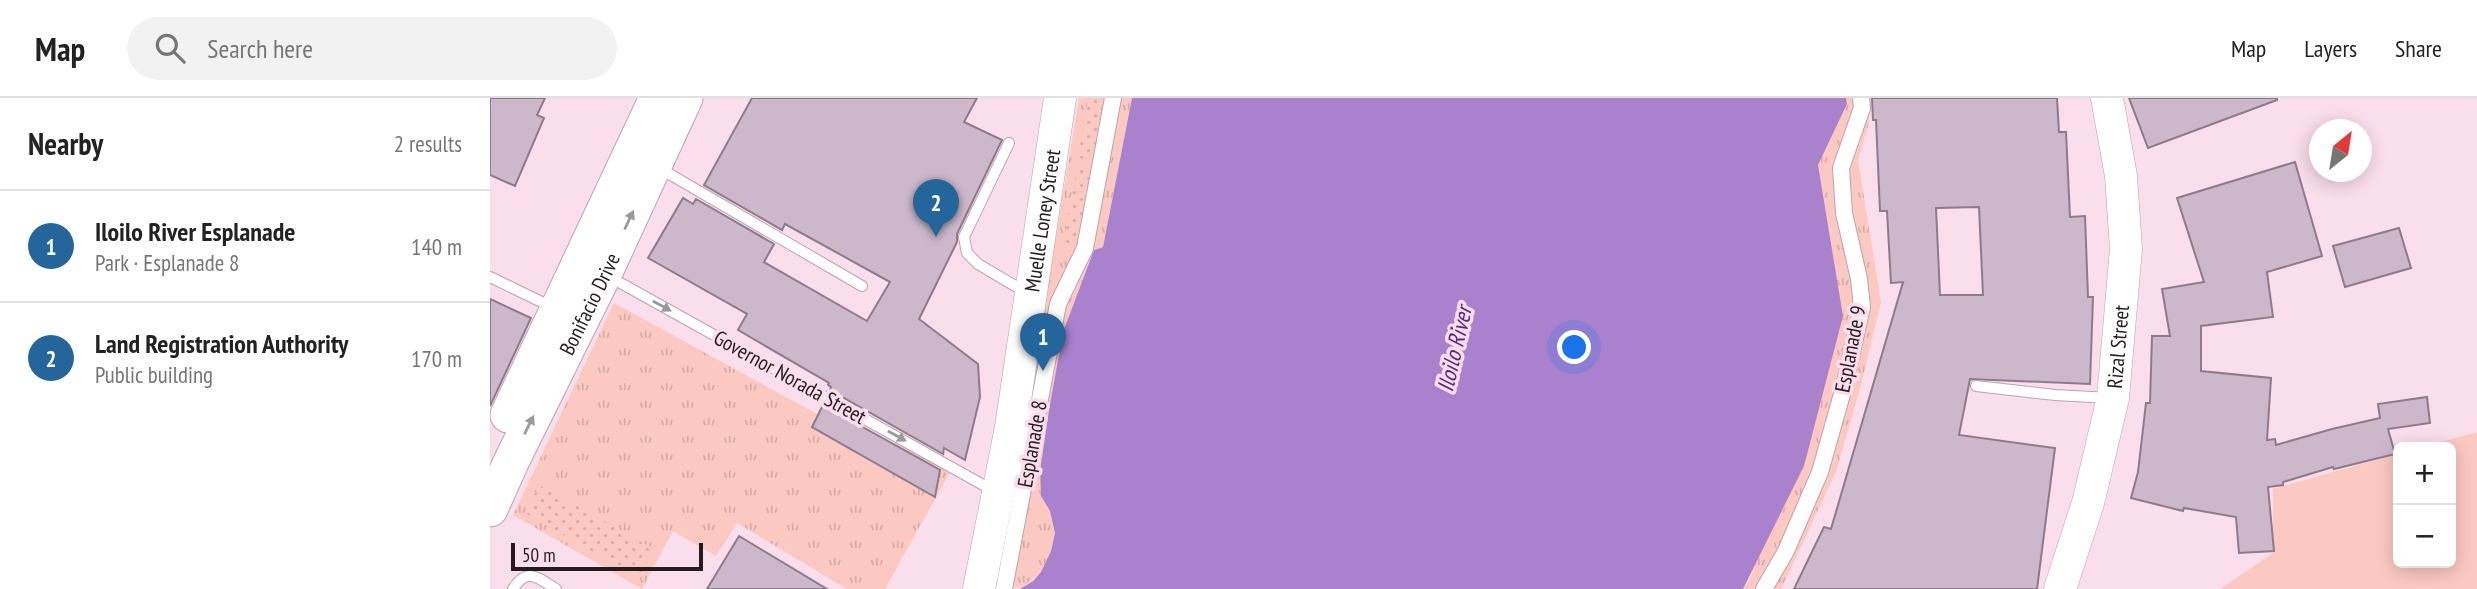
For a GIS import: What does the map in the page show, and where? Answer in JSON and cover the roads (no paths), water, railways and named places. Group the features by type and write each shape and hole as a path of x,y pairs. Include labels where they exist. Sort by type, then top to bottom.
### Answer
{"main road":[{"name":"Bonifacio Drive","path":"490,509 592,268 657,98"},
{"name":"Bonifacio Drive","path":"490,454 557,309 669,173 685,98"},
{"name":"Muelle Loney Street","path":"979,589 999,494 1060,98"},
{"name":"Rizal Street","path":"2060,589 2088,503 2113,398 2126,249 2121,176 2107,98"}],"street":[{"name":"Esplanade 8","path":"1004,589 1058,304 1085,248 1113,98"},
{"name":"Esplanade 9","path":"1764,589 1786,551 1820,471 1844,387 1862,307 1859,279 1844,213 1841,168 1861,108 1861,98"}],"lane":[{"path":"1009,143 964,237 967,253 978,264 1031,295"},
{"path":"669,173 862,286"},
{"name":"Governor Norada Street","path":"592,268 853,405 999,494"},
{"path":"490,277 557,309"},
{"path":"1976,386 2113,398"},
{"path":"513,589 519,579 526,575 536,577 556,589"}],"water":[{"name":"Iloilo River","path":"1132,98 1846,98 1847,104 1818,165 1843,316 1804,466 1743,589 1020,589 1041,572 1051,551 1055,533 1050,511 1041,496 1040,471 1049,410 1063,332 1094,250 1103,247"}],"place":[{"name":"Land Registration Authority","path":"936,237"},
{"name":"Iloilo River Esplanade","path":"1043,371"}]}
